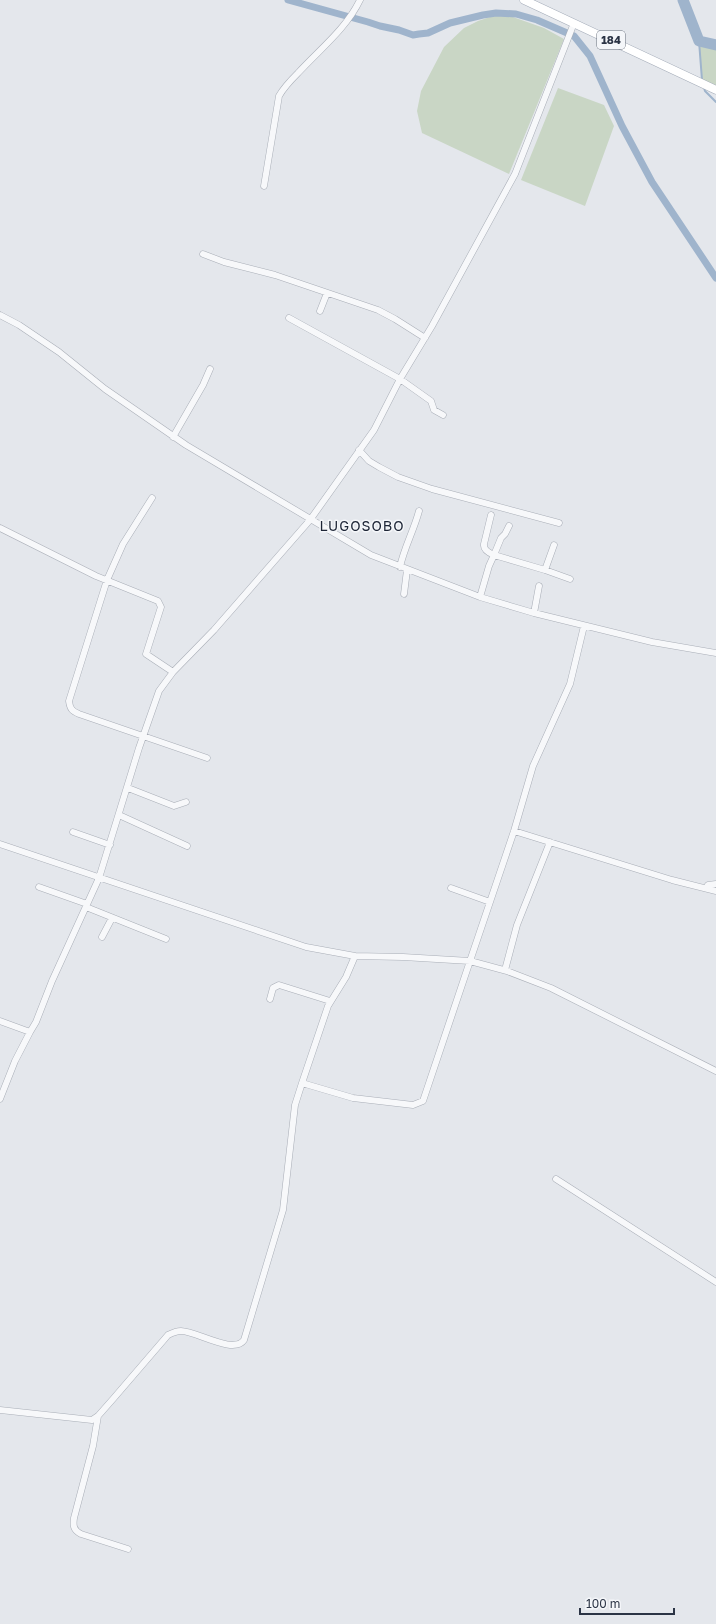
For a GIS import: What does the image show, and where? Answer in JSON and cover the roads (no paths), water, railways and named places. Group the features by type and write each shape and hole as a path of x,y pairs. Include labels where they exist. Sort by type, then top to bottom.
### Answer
{"main road":[{"name":"184","path":"524,0 716,90"}],"street":[{"path":"264,186 279,96 282,90 347,22 360,0"},
{"path":"0,1100 15,1061 36,1022 52,981 99,878 143,736 159,691 173,672 214,630 310,520 358,450 374,430 400,379 425,338 515,174 574,23"},
{"path":"203,254 224,262 275,275 378,310 425,338"},
{"path":"320,311 327,293"},
{"path":"0,315 19,325 59,352 105,389 173,436 310,520 371,555 480,597 534,614 652,642 716,653"},
{"path":"289,318 400,379 431,401 434,410 444,415"},
{"path":"173,436 203,385 210,369"},
{"path":"358,450 369,461 398,477 432,489 559,523"},
{"path":"152,498 123,544 107,580 69,705 73,712 207,758"},
{"path":"400,567 404,551 414,530 419,511"},
{"path":"490,515 483,547 486,550 494,555 570,579"},
{"path":"480,597 489,566 500,538 505,534 508,526"},
{"path":"0,528 107,580 158,601 161,607 146,654 173,672"},
{"path":"545,570 554,545"},
{"path":"404,594 407,570"},
{"path":"534,614 540,586"},
{"path":"302,1083 353,1098 413,1105 423,1101 434,1072 453,1008 514,831 533,766 570,684 584,626"},
{"path":"128,788 174,806 186,802"},
{"path":"119,815 187,846"},
{"path":"514,831 672,880 716,891"},
{"path":"73,832 110,845"},
{"path":"505,970 517,926 550,842"},
{"path":"0,844 306,947 355,956 470,961 505,970 551,988 716,1071"},
{"path":"706,888 708,885 716,884"},
{"path":"39,887 166,939"},
{"path":"451,888 490,902"},
{"path":"102,937 112,918"},
{"path":"0,1410 92,1420 98,1416 168,1335 181,1331 227,1344 238,1345 244,1340 283,1210 295,1105 330,1001 346,977 355,956"},
{"path":"270,999 273,988 279,985 330,1001"},
{"path":"0,1021 30,1032"},
{"path":"556,1179 716,1282"},
{"path":"98,1416 93,1446 73,1526 76,1532 128,1549"}],"waterway":[{"path":"288,0 413,35 428,33 450,23 496,13 516,14 537,20 574,36 590,56 622,126 652,182 716,278"},
{"path":"683,0 699,41 716,45"},
{"path":"699,41 702,80"},
{"path":"704,88 716,102"}],"district":[{"name":"LUGOSOBO","path":"362,526"}]}
